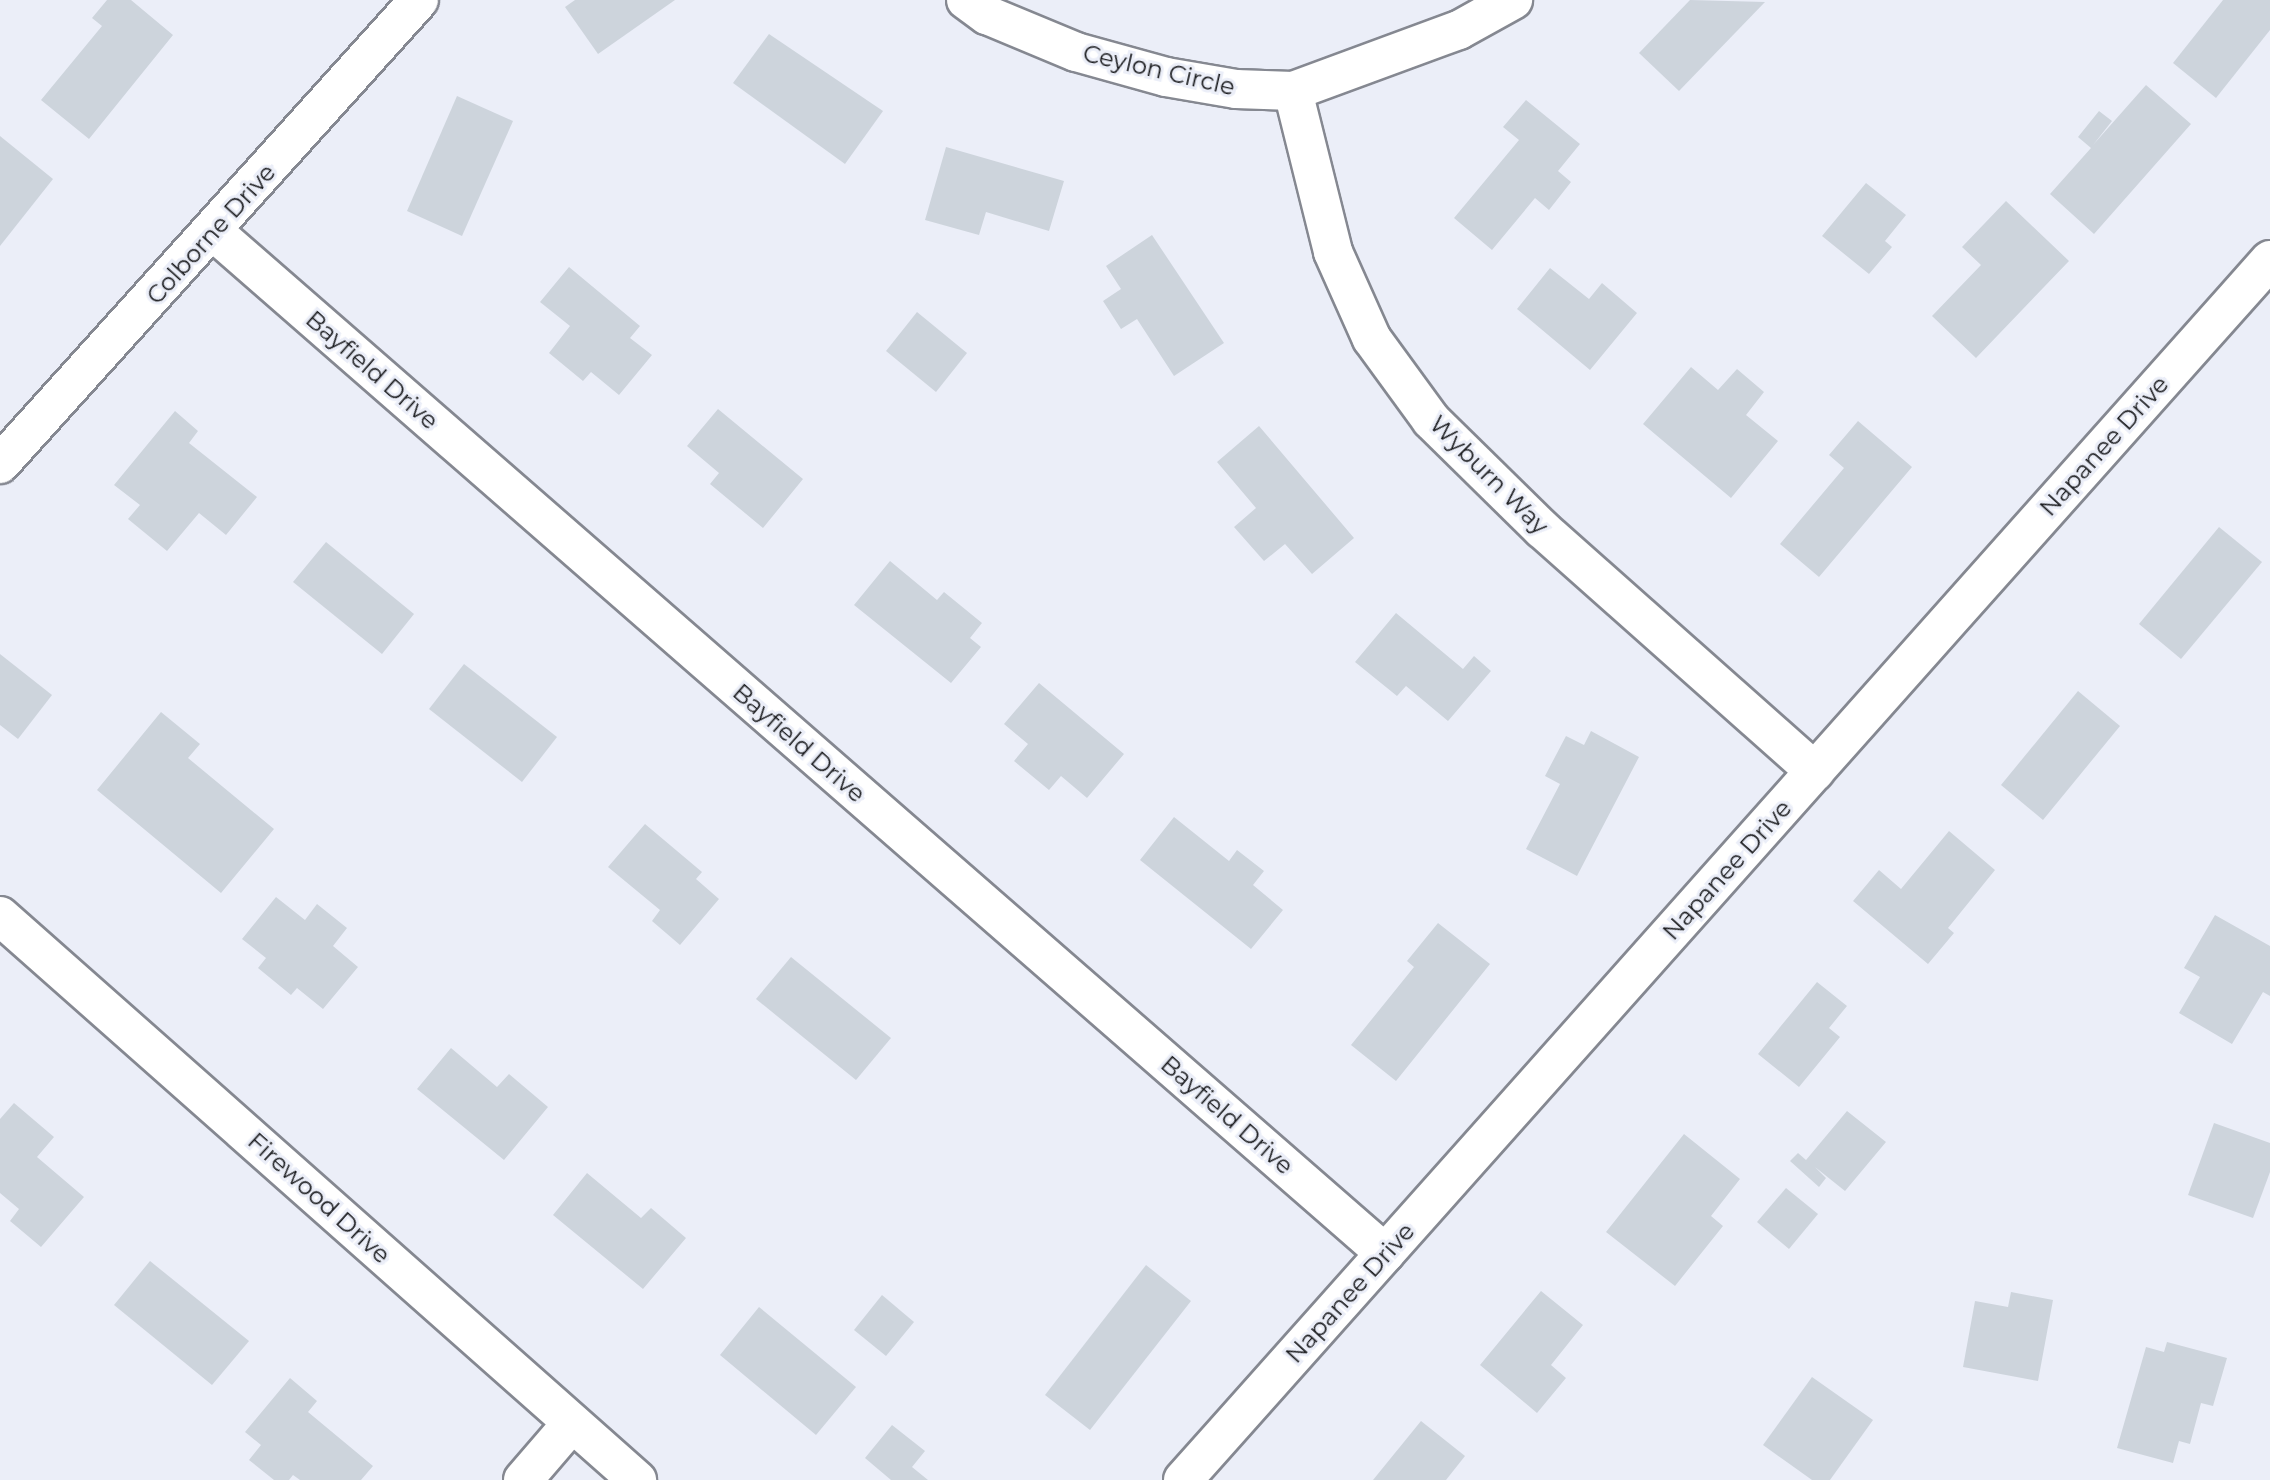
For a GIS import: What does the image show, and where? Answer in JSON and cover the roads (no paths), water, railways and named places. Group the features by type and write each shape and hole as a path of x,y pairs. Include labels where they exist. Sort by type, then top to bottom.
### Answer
{"street":[{"name":"Colborne Drive","path":"0,464 214,232 419,0"},
{"name":"Ceylon Circle","path":"966,0 987,15 1076,52 1166,77 1236,89 1293,91 1459,30 1513,0"},
{"name":"Wyburn Way","path":"1293,91 1333,252 1372,339 1431,420 1542,529 1815,771"},
{"name":"Bayfield Drive","path":"214,232 1385,1253"},
{"name":"Napanee Drive","path":"1183,1480 2270,260"},
{"name":"Firewood Drive","path":"0,916 637,1480"},
{"path":"523,1480 572,1423"}]}
